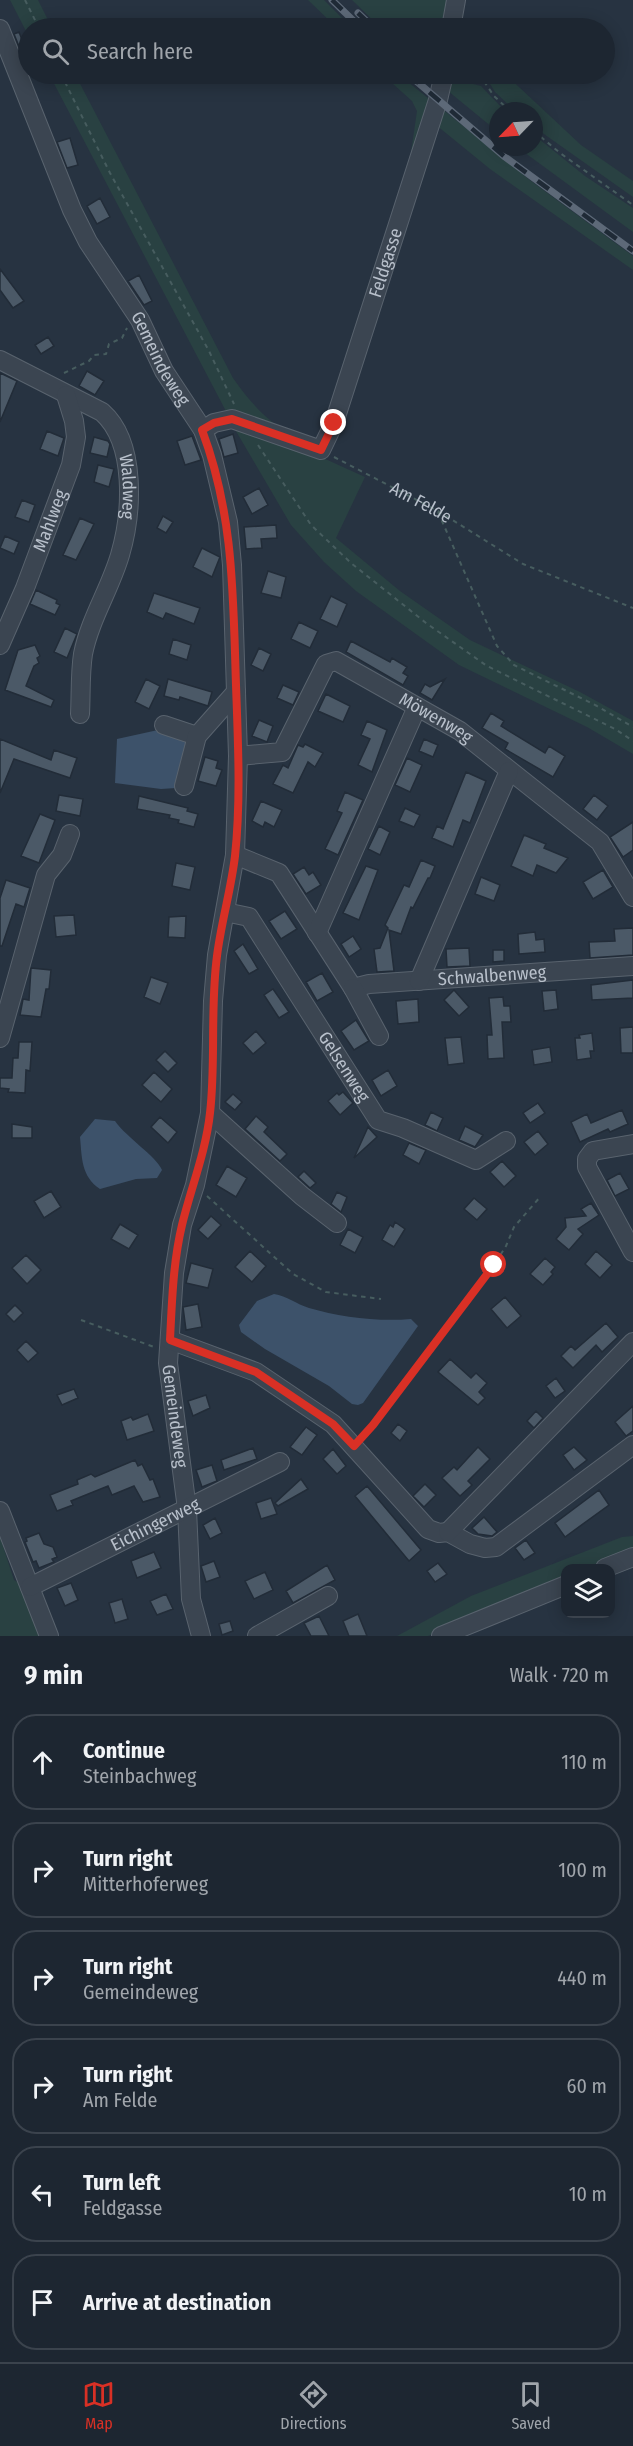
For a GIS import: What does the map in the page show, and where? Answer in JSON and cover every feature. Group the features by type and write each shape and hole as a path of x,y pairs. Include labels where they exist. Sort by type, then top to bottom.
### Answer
{"street":[{"path":"453,18 456,0"},
{"name":"Gemeindeweg","path":"0,29 18,74"},
{"name":"Gemeindeweg","path":"22,84 72,210 88,242 140,320 164,371 202,430 212,455 228,522 232,565 238,756 235,855 217,955 213,1001 210,1113 195,1185 182,1225 174,1273 169,1346 187,1509 191,1599 201,1636"},
{"name":"Feldgasse","path":"321,450 334,423 441,84"},
{"name":"Waldweg","path":"0,360 66,395 93,406 111,419 123,440 128,508 123,539 112,577 97,609 83,655 80,714"},
{"name":"Mahlweg","path":"0,645 25,588 71,465 76,437 66,395"},
{"path":"202,430 214,423 232,419 321,450"},
{"name":"Möwenweg","path":"238,756 282,752 326,664 336,661 460,731 600,842 633,897"},
{"path":"184,786 197,736 236,692"},
{"path":"316,933 417,707"},
{"path":"164,725 197,736"},
{"path":"419,981 508,771"},
{"path":"0,1038 46,875 62,855 70,834"},
{"path":"235,855 279,873 352,988 378,1036"},
{"name":"Gelsenweg","path":"225,912 249,917 378,1120 403,1128 476,1160 506,1142"},
{"name":"Schwalbenweg","path":"352,988 369,984 633,966"},
{"path":"210,1113 302,1196 338,1222"},
{"path":"633,1144 593,1151 587,1159 587,1167 633,1252"},
{"path":"448,1532 633,1342"},
{"path":"169,1346 256,1372 333,1424 428,1529 439,1533 448,1532 470,1544 485,1548 496,1547 633,1445"},
{"name":"Eichingerweg","path":"30,1587 280,1462"},
{"path":"0,1511 49,1636"},
{"path":"615,1565 633,1557"},
{"path":"441,1636 561,1587"},
{"path":"256,1636 328,1596"}],"path":[{"path":"25,0 34,18"},
{"path":"486,84 502,102"},
{"path":"543,139 633,205"},
{"path":"45,384 89,361 94,354 106,354 109,344 122,338 127,328 140,320"},
{"name":"Am Felde","path":"321,450 438,511 523,564 633,608"},
{"path":"438,511 497,646 514,664 633,727"},
{"path":"195,1185 292,1274 326,1292 381,1299"},
{"path":"354,1446 373,1425 494,1265 514,1227 541,1196"},
{"path":"81,1320 169,1346"}],"green space":[{"path":"10,0 38,0 47,18 19,18"},
{"path":"308,0 324,0 342,18 327,18"},
{"path":"352,0 450,0 447,18 371,18"},
{"path":"54,84 80,84 233,378 260,411 294,438 228,415"},
{"path":"393,84 410,84 433,102 409,166 417,111 412,101"},
{"path":"448,84 481,86 496,102 489,102 489,125 448,91"},
{"path":"490,84 516,84 535,102 506,102"},
{"path":"441,108 489,147 489,156 500,156 633,256 633,270 490,169 436,125"},
{"path":"543,110 581,145 633,181 633,197 543,133"},
{"path":"543,142 585,176 633,208 633,232 529,156 543,156"},
{"path":"233,426 301,448 365,477 336,538 400,591 470,640 580,692 633,721 633,754 587,727 459,665 356,591 324,562 291,525"},
{"path":"633,1536 633,1549 595,1564 561,1564 561,1579 428,1636 397,1636 471,1596 622,1537"},
{"path":"0,1537 14,1580 23,1585 43,1636 0,1636"}],"water":[{"path":"158,730 183,736 191,746 176,788 161,789 115,783 117,739"},
{"path":"95,1119 115,1121 159,1165 162,1170 157,1178 136,1179 100,1189 94,1184 84,1166 80,1137"},
{"path":"274,1294 321,1311 372,1319 411,1319 418,1326 363,1403 352,1404 329,1386 265,1349 241,1332 239,1325 257,1301"}],"building":[{"path":"18,32 18,44 14,34"},
{"path":"70,138 78,165 67,168 57,142"},
{"path":"100,198 110,217 97,224 87,206"},
{"path":"0,269 24,301 13,308 0,290"},
{"path":"139,275 152,301 144,305 128,281"},
{"path":"48,337 54,346 41,354 35,345"},
{"path":"87,371 104,381 95,395 79,386"},
{"path":"0,373 17,381 0,422"},
{"path":"47,431 64,438 58,456 40,449"},
{"path":"233,434 238,453 224,457 219,439"},
{"path":"192,436 201,460 185,465 177,441"},
{"path":"94,437 108,441 110,444 107,457 90,453"},
{"path":"98,465 114,469 109,487 94,482"},
{"path":"259,488 268,505 252,514 243,497"},
{"path":"22,500 35,505 29,522 15,517"},
{"path":"163,516 173,522 166,533 157,528"},
{"path":"80,518 94,524 76,560 63,555"},
{"path":"276,525 277,538 261,539 262,548 246,549 244,527"},
{"path":"5,536 19,542 14,554 0,548"},
{"path":"202,548 220,557 212,577 193,567"},
{"path":"268,571 286,577 281,598 261,593"},
{"path":"36,590 57,600 56,603 60,605 55,615 30,604"},
{"path":"154,593 200,608 194,624 166,613 163,619 147,612"},
{"path":"331,596 347,604 337,627 320,619"},
{"path":"299,622 318,631 310,648 291,639"},
{"path":"65,628 77,634 67,658 54,652"},
{"path":"173,639 191,645 187,660 169,654"},
{"path":"351,641 390,662 392,658 407,667 403,673 408,676 403,685 346,652"},
{"path":"35,645 40,656 37,658 39,663 34,666 26,686 54,700 51,707 5,690 18,650"},
{"path":"259,648 271,654 263,671 251,665"},
{"path":"146,679 160,686 149,709 135,702"},
{"path":"168,679 212,692 208,706 180,697 179,700 164,696"},
{"path":"445,679 432,700 420,693 425,684 430,687"},
{"path":"283,685 299,692 293,705 277,698"},
{"path":"326,694 350,706 343,722 318,711"},
{"path":"491,713 504,721 501,726 545,753 549,746 565,756 553,777 505,749 508,743 482,728"},
{"path":"259,720 273,726 267,742 252,736"},
{"path":"367,721 387,730 372,772 358,765 370,739 361,735"},
{"path":"0,739 51,760 54,750 77,758 70,778 14,759 0,793"},
{"path":"424,739 438,745 433,757 419,751"},
{"path":"305,744 323,753 315,767 308,762 293,793 273,784 283,765 288,768 298,745 303,747"},
{"path":"205,757 218,761 216,768 222,770 216,786 198,781"},
{"path":"407,758 422,765 410,792 395,785"},
{"path":"466,772 486,781 470,823 463,820 453,847 432,838 437,826 443,829"},
{"path":"345,792 363,800 338,855 325,849 342,813 337,811"},
{"path":"59,795 83,799 80,816 56,811"},
{"path":"594,795 608,806 597,820 583,809"},
{"path":"139,796 188,808 187,811 198,814 194,827 178,823 179,820 169,818 170,815 137,809"},
{"path":"261,801 282,810 274,827 265,822 263,827 252,821"},
{"path":"405,808 420,815 414,827 399,821"},
{"path":"40,814 55,820 39,863 21,856"},
{"path":"633,822 633,850 623,857 610,837"},
{"path":"379,826 390,832 380,855 368,849"},
{"path":"524,835 546,844 544,848 568,858 556,873 537,865 533,876 511,866"},
{"path":"421,860 435,866 413,908 411,907 401,934 389,930 394,971 377,972 374,949 380,948 388,928 385,925 404,885 409,887"},
{"path":"176,863 195,867 190,890 172,886"},
{"path":"366,866 378,870 359,920 343,913"},
{"path":"304,867 309,875 313,872 321,885 306,894 293,874"},
{"path":"603,870 613,887 593,899 583,882"},
{"path":"481,877 500,885 494,901 475,894"},
{"path":"6,880 30,888 24,907 16,904 2,946 0,946 0,898"},
{"path":"285,911 297,929 281,939 269,921"},
{"path":"74,915 76,935 56,937 54,916"},
{"path":"186,916 185,938 168,937 169,917"},
{"path":"633,928 633,955 590,958 589,942 615,941 614,929"},
{"path":"535,932 536,940 544,939 545,952 519,954 518,934"},
{"path":"353,936 361,949 349,957 341,944"},
{"path":"243,944 258,969 249,974 234,951"},
{"path":"469,948 470,966 447,967 446,949"},
{"path":"493,950 504,950 504,961 493,962"},
{"path":"31,968 51,970 49,989 46,989 41,1017 20,1015 23,999 29,1000"},
{"path":"322,973 333,992 317,1001 306,982"},
{"path":"151,977 168,983 160,1004 144,997"},
{"path":"633,980 633,998 592,1000 591,985"},
{"path":"273,989 289,1012 279,1018 264,995"},
{"path":"454,990 469,1007 459,1016 444,1000"},
{"path":"556,990 558,1009 544,1011 542,991"},
{"path":"503,997 504,1006 510,1006 511,1022 502,1022 504,1058 488,1059 487,1035 492,1035 489,998"},
{"path":"418,999 419,1022 398,1024 396,1001"},
{"path":"356,1020 369,1041 354,1050 341,1031"},
{"path":"633,1027 633,1053 621,1053 620,1028"},
{"path":"256,1031 266,1043 253,1054 243,1043"},
{"path":"592,1033 594,1051 590,1051 591,1058 577,1060 575,1038"},
{"path":"461,1037 464,1063 448,1065 445,1038"},
{"path":"19,1042 32,1042 30,1071 26,1070 25,1093 8,1092 9,1089 0,1088 0,1078 12,1078 13,1058 18,1058"},
{"path":"550,1047 552,1062 534,1065 532,1050"},
{"path":"165,1051 177,1063 168,1072 156,1060"},
{"path":"388,1070 397,1086 381,1096 372,1080"},
{"path":"154,1072 172,1089 161,1102 142,1085"},
{"path":"343,1092 353,1103 340,1115 328,1101 337,1093 339,1095"},
{"path":"233,1094 242,1102 235,1110 225,1102"},
{"path":"538,1103 545,1113 530,1123 523,1113"},
{"path":"622,1110 628,1124 610,1132 608,1129 580,1142 571,1122 587,1114 591,1123"},
{"path":"431,1112 443,1118 437,1131 425,1125"},
{"path":"256,1116 268,1127 264,1132 287,1154 280,1161 245,1129"},
{"path":"160,1117 177,1132 168,1143 151,1127"},
{"path":"12,1124 32,1127 32,1138 12,1138"},
{"path":"465,1126 483,1135 475,1147 459,1140"},
{"path":"368,1127 377,1137 354,1158"},
{"path":"538,1131 548,1144 535,1155 524,1142"},
{"path":"409,1143 426,1150 419,1164 403,1155"},
{"path":"502,1161 516,1176 504,1187 490,1172"},
{"path":"227,1166 247,1178 236,1197 216,1185"},
{"path":"304,1171 316,1183 310,1188 298,1177"},
{"path":"620,1173 629,1189 615,1196 607,1180"},
{"path":"51,1191 61,1207 44,1218 34,1201"},
{"path":"337,1192 347,1197 341,1212 331,1204"},
{"path":"474,1198 487,1209 477,1220 464,1209"},
{"path":"591,1203 599,1215 578,1229 583,1234 569,1250 556,1239 566,1227 565,1218 586,1216 581,1209"},
{"path":"211,1216 221,1225 208,1239 198,1230"},
{"path":"395,1222 405,1229 394,1247 382,1240 390,1225 393,1227"},
{"path":"120,1224 138,1235 129,1249 111,1239"},
{"path":"348,1229 363,1237 355,1253 340,1245"},
{"path":"250,1251 266,1266 252,1282 235,1267"},
{"path":"596,1251 612,1265 600,1278 585,1264"},
{"path":"26,1255 41,1270 27,1284 12,1268"},
{"path":"545,1258 555,1267 551,1272 553,1274 543,1285 530,1274"},
{"path":"191,1263 213,1269 208,1288 186,1283"},
{"path":"505,1297 521,1316 507,1328 491,1309"},
{"path":"198,1304 202,1327 186,1330 183,1307"},
{"path":"15,1305 23,1313 14,1322 6,1314"},
{"path":"606,1323 618,1337 602,1352 596,1345 573,1368 561,1356 571,1346 575,1350"},
{"path":"26,1341 38,1353 28,1362 17,1350"},
{"path":"450,1359 471,1378 476,1373 487,1383 479,1392 485,1398 478,1405 438,1372"},
{"path":"556,1378 565,1391 555,1398 546,1386"},
{"path":"74,1389 78,1398 62,1405 57,1395"},
{"path":"206,1395 210,1408 193,1416 188,1401"},
{"path":"633,1406 633,1431 626,1436 615,1422"},
{"path":"536,1411 543,1418 534,1428 527,1421"},
{"path":"148,1414 154,1431 127,1440 121,1421 131,1417 133,1420"},
{"path":"398,1424 407,1431 400,1441 391,1433"},
{"path":"306,1427 317,1435 302,1455 290,1447"},
{"path":"478,1447 490,1459 468,1481 472,1485 460,1496 442,1478 454,1467 457,1470"},
{"path":"574,1447 587,1460 574,1470 563,1455"},
{"path":"253,1448 257,1459 224,1470 221,1460"},
{"path":"333,1449 346,1466 337,1474 323,1459"},
{"path":"135,1460 138,1466 142,1464 150,1480 153,1479 160,1497 143,1502 134,1486 112,1495 108,1486 71,1501 73,1505 57,1511 50,1495 78,1484 77,1480 91,1474 95,1477"},
{"path":"212,1465 217,1481 202,1487 196,1470"},
{"path":"301,1479 308,1489 278,1506 275,1503"},
{"path":"425,1484 436,1495 424,1507 413,1496"},
{"path":"367,1486 421,1550 409,1561 355,1496"},
{"path":"599,1490 609,1505 565,1537 555,1523"},
{"path":"271,1498 277,1514 261,1519 256,1503"},
{"path":"484,1517 497,1532 492,1536 478,1534 472,1528"},
{"path":"215,1518 222,1533 210,1539 203,1525"},
{"path":"39,1533 44,1544 53,1547 57,1557 52,1559 54,1562 39,1568 36,1561 33,1562 25,1542 26,1538"},
{"path":"526,1540 535,1553 524,1560 515,1548"},
{"path":"154,1552 161,1568 137,1578 131,1561"},
{"path":"214,1561 220,1577 206,1582 201,1566"},
{"path":"438,1563 447,1574 435,1582 427,1571"},
{"path":"327,1565 335,1580 293,1603 286,1591"},
{"path":"265,1572 273,1590 254,1599 245,1581"},
{"path":"71,1583 78,1600 65,1606 57,1588"},
{"path":"166,1594 173,1609 157,1615 150,1601"},
{"path":"122,1599 128,1619 115,1623 109,1603"},
{"path":"358,1614 367,1636 349,1636 343,1621"},
{"path":"319,1616 329,1636 311,1636 304,1623"},
{"path":"230,1621 233,1631 222,1635 219,1624"}],"railway":[{"path":"332,0 351,18"},
{"path":"358,13 363,18"},
{"path":"420,84 505,157 633,251"}],"route":[{"path":"334,423 321,450 232,419 214,423 202,430 212,455 228,522 232,565 238,756 235,855 217,955 213,1001 210,1113 195,1185 182,1225 174,1273 170,1340 256,1372 333,1424 354,1446 373,1425 494,1265"}]}
